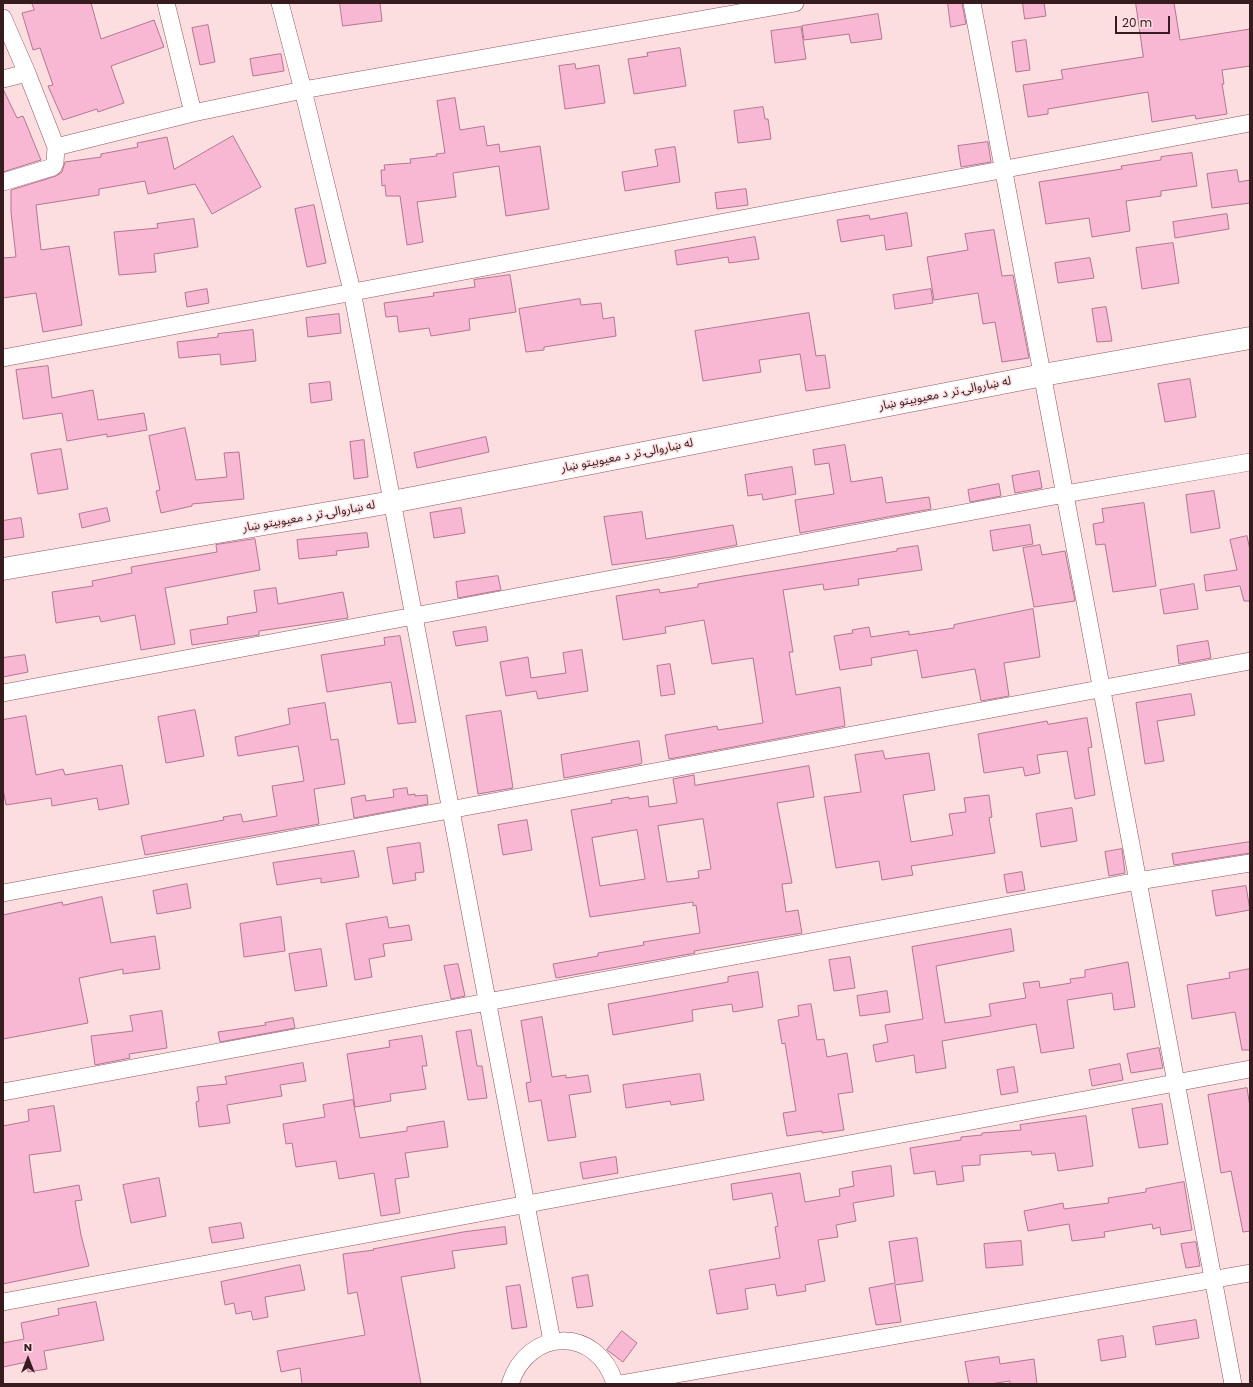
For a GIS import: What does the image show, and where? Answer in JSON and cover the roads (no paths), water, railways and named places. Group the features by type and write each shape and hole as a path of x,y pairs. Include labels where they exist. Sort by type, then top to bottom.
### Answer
{"street":[{"path":"166,3 194,112"},
{"path":"280,3 303,90 352,292 552,1342"},
{"path":"56,147 194,112 303,90 795,3"},
{"path":"972,3 1233,1384"},
{"path":"3,18 27,73 56,147 55,163 53,167 3,182"},
{"path":"3,79 27,73"},
{"path":"3,358 1004,168 1250,123"},
{"name":"له ښاروالۍ تر د معیوبیتو ښار","path":"3,569 392,502 1042,375 1250,338"},
{"path":"3,693 1065,494 1250,462"},
{"path":"3,893 1250,661"},
{"path":"3,1092 1138,881 1250,863"},
{"path":"3,1302 1250,1069"},
{"path":"620,1384 1250,1273"},
{"path":"510,1384 520,1362 539,1346 552,1342 575,1342 587,1346 606,1362 612,1373 615,1384"}]}
